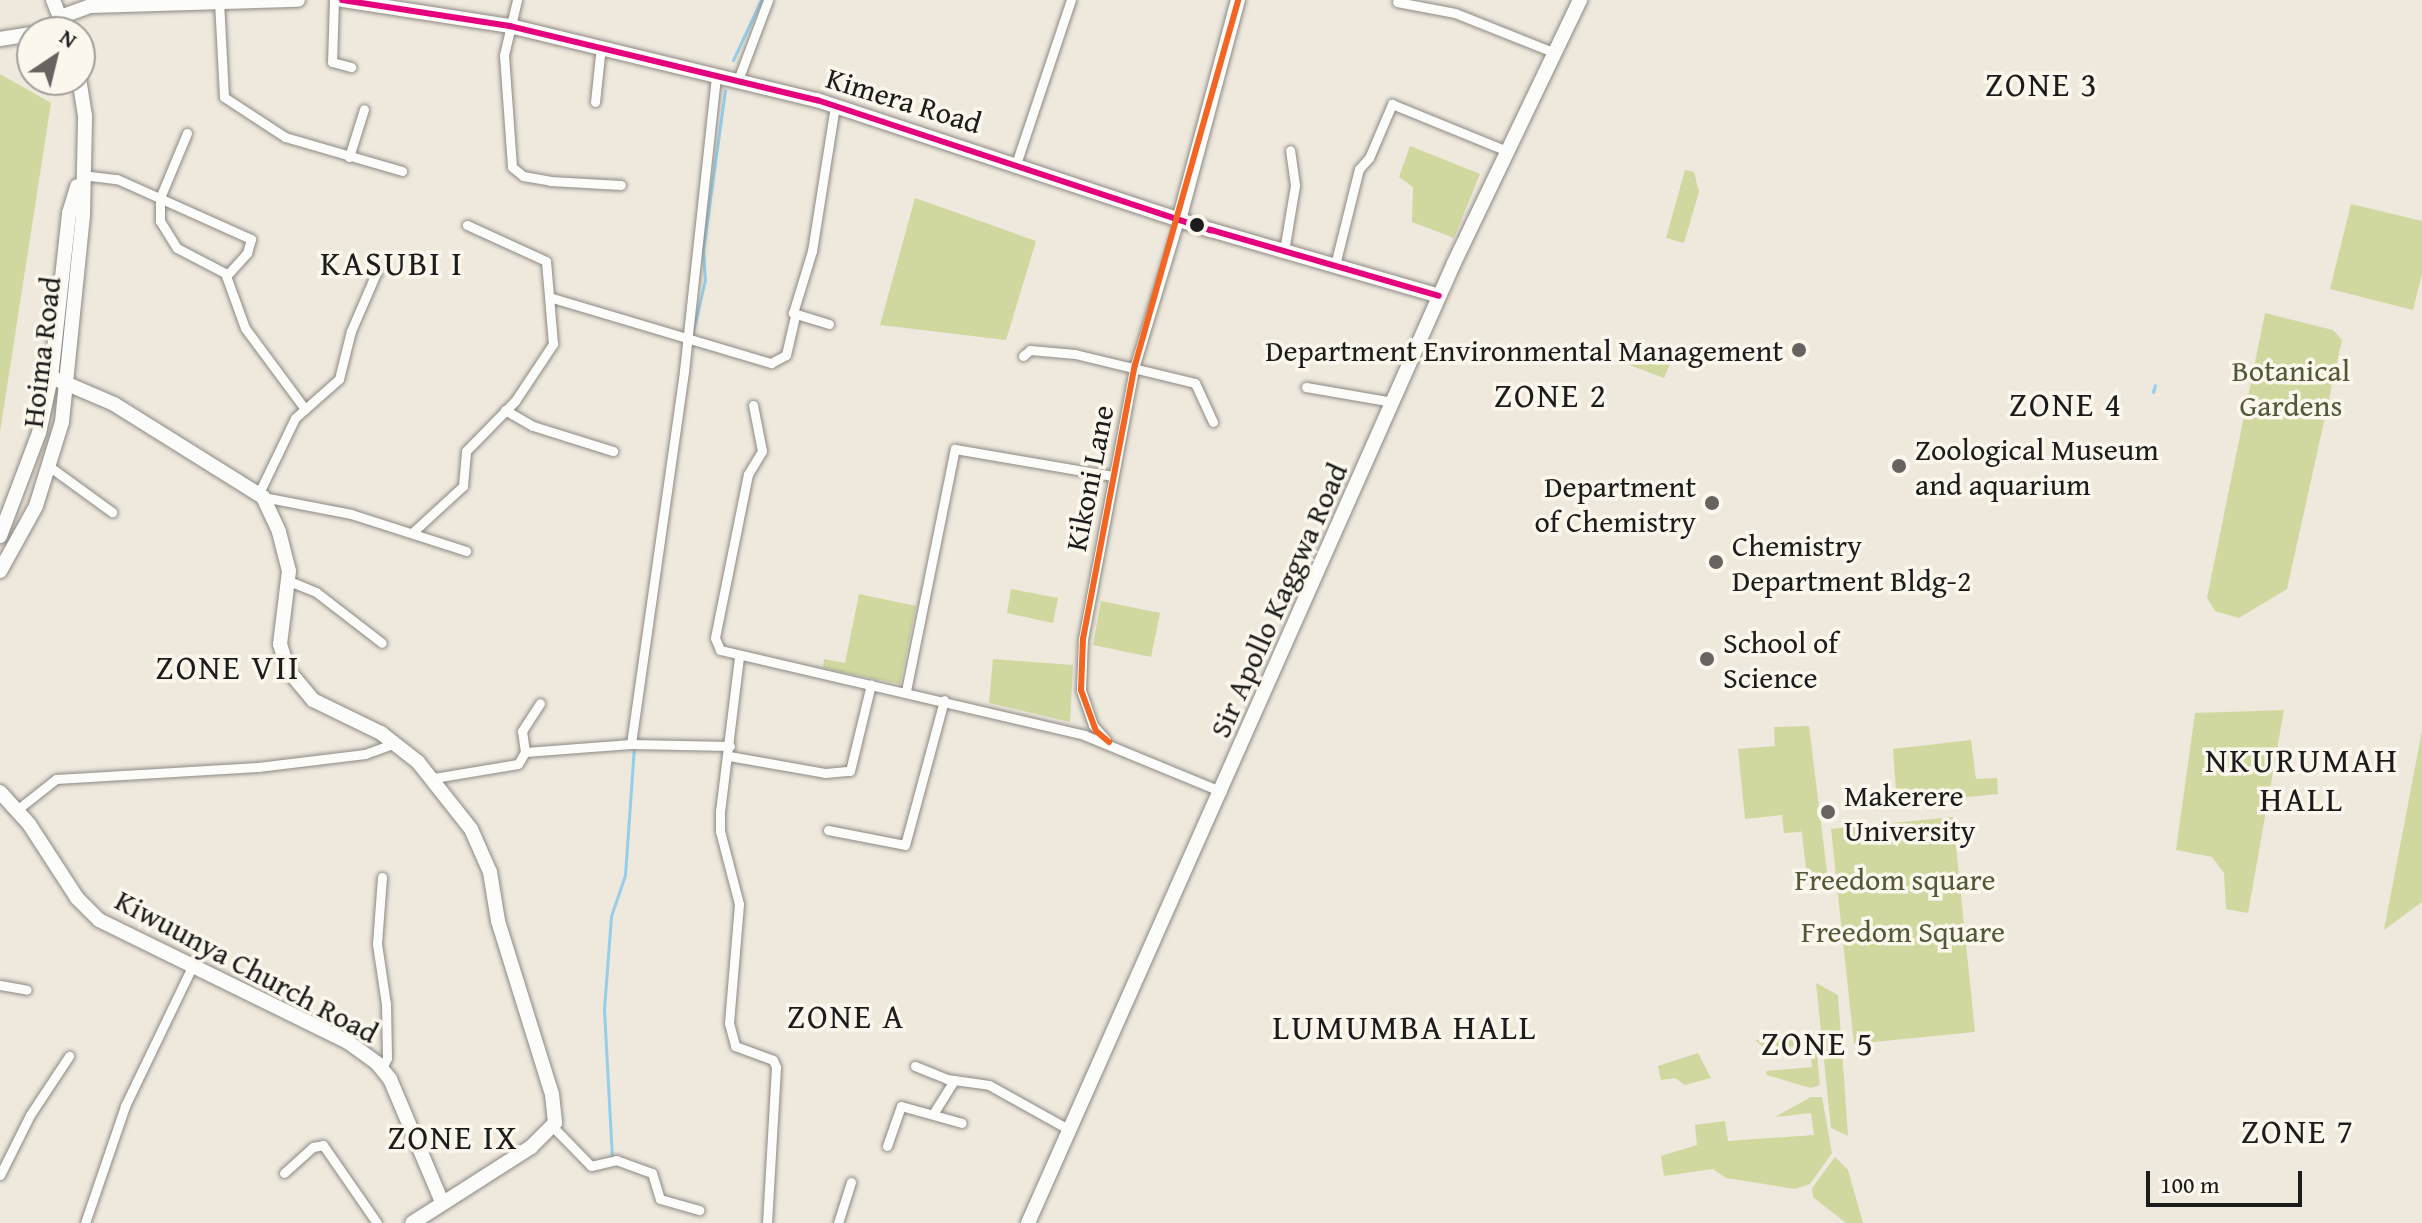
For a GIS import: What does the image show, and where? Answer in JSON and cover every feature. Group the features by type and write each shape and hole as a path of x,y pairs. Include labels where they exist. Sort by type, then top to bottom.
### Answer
{"street":[{"path":"76,16 91,3 298,0"},
{"path":"334,0 332,62 351,67"},
{"name":"Kimera Road","path":"342,0 380,1 510,26 835,106 1179,220 1439,296"},
{"path":"517,0 504,55 512,167 523,176 550,181 621,185"},
{"path":"738,80 768,0"},
{"path":"1016,164 1071,0"},
{"path":"1179,220 1238,0"},
{"name":"Sir Apollo Kaggwa Road","path":"1028,1223 1222,792 1439,296 1580,0"},
{"path":"219,1 224,97 285,137 402,171"},
{"path":"1397,2 1455,13 1553,52"},
{"path":"595,102 601,46"},
{"path":"631,744 686,338 716,75"},
{"name":"Hoima Road","path":"0,571 36,506 50,467 68,381 85,116 82,96"},
{"path":"1335,265 1359,169 1369,158 1392,104 1507,151"},
{"path":"549,297 771,363 786,355 814,239 835,106"},
{"path":"349,157 364,109"},
{"path":"187,133 160,198 160,221 177,248 226,276 245,328 305,409"},
{"path":"1284,251 1295,185 1290,150"},
{"path":"81,174 117,179 251,239 247,253 226,276"},
{"name":"Hoima Road","path":"0,536 39,433 51,377 69,213 81,174"},
{"name":"Kikoni Lane","path":"1109,742 1088,714 1080,677 1135,365 1179,220"},
{"path":"413,532 458,494 465,484 466,451 505,410 551,353 549,297 542,257 467,225"},
{"path":"260,496 295,418 339,379 351,331 377,271"},
{"path":"795,317 829,324"},
{"path":"1023,356 1034,350 1135,365 1198,384 1213,422"},
{"path":"51,377 68,381 114,404 260,496 413,532 466,551"},
{"path":"1306,387 1393,402"},
{"path":"753,405 762,451 748,474 715,643 724,653 906,691 1109,742 1222,792"},
{"path":"505,410 533,426 613,451"},
{"path":"906,691 955,449 1113,476"},
{"path":"50,467 112,512"},
{"path":"260,496 279,532 289,581 280,644 288,670 313,700 395,743 434,778 471,829 490,872 498,921 552,1094 552,1130 591,1166 616,1160 652,1173 660,1199 699,1210"},
{"path":"289,581 316,592 382,643"},
{"path":"739,657 720,831 739,904 729,1023 735,1046 773,1060 776,1067 767,1223"},
{"path":"525,752 631,744 730,751 825,773 850,771 871,684"},
{"path":"828,830 905,845 944,700"},
{"path":"434,778 518,764 525,752 522,731 540,703"},
{"path":"18,809 56,779 258,767 365,754 395,743"},
{"name":"Kiwuunya Church Road","path":"0,792 18,809 87,910 120,933 348,1042 382,1068 442,1202"},
{"path":"382,877 377,944 386,1004 387,1058 382,1068"},
{"path":"85,1223 125,1106 192,967"},
{"path":"0,985 27,990"},
{"path":"0,1175 30,1115 69,1056"},
{"path":"915,1066 954,1080 989,1085 1070,1130"},
{"path":"933,1114 954,1080"},
{"path":"887,1146 901,1106 962,1123"},
{"path":"412,1223 552,1130"},
{"path":"284,1173 313,1147 323,1145 377,1223"},
{"path":"838,1223 851,1182"}],"green space":[{"path":"0,74 16,83 16,96 39,96 51,103 0,432"},
{"path":"1410,146 1480,174 1454,238 1412,222 1413,187 1399,177"},
{"path":"1685,170 1694,172 1699,192 1684,243 1666,238"},
{"path":"915,198 1036,241 1006,340 880,325"},
{"path":"2351,204 2422,221 2422,274 2413,310 2330,289"},
{"name":"Botanical Gardens","path":"2265,313 2333,330 2342,340 2287,589 2239,618 2215,611 2207,598"},
{"path":"1624,347 1670,364 1664,378 1619,361"},
{"path":"1011,589 1058,598 1053,623 1007,613"},
{"path":"859,594 916,606 900,684 823,668 824,659 845,663"},
{"path":"1101,601 1160,613 1151,657 1093,645"},
{"path":"993,659 1073,665 1070,722 989,703"},
{"path":"2284,710 2248,913 2226,909 2224,873 2212,857 2176,850 2195,713"},
{"path":"1809,726 1828,880 1821,879 1809,892 1801,826 1801,832 1784,833 1782,815 1745,819 1738,749 1775,746 1774,727"},
{"path":"2422,731 2422,902 2384,930"},
{"path":"1971,740 1976,779 1997,778 1998,794 1897,804 1893,749"},
{"name":"Freedom Square","path":"1953,817 1975,1032 1854,1044 1831,829"},
{"path":"1816,983 1838,995 1848,1136 1831,1128"},
{"path":"1815,1035 1820,1085 1811,1088 1767,1075 1766,1071 1812,1067 1810,1046 1764,1048 1755,1040"},
{"path":"1698,1053 1711,1078 1685,1085 1675,1078 1661,1080 1658,1066"},
{"path":"1811,1097 1822,1097 1832,1153 1810,1184 1795,1189 1726,1178 1713,1169 1664,1176 1661,1156 1697,1145 1695,1125 1725,1121 1728,1141 1814,1135 1811,1113 1775,1117"},
{"path":"1835,1157 1848,1170 1863,1223 1846,1223 1813,1197 1812,1188"}],"waterway":[{"path":"733,60 761,0"},
{"path":"692,335 705,280 703,249 725,91"},
{"path":"2153,392 2155,385"},
{"path":"612,1158 604,1009 611,916 625,875 634,746"}],"transit line":[{"path":"342,0 510,26 817,100 1211,230 1439,296"},
{"path":"1109,742 1096,731 1081,690 1083,639 1135,365 1238,0"}],"place":[{"name":"Department Environmental Management","path":"1799,350"},
{"name":"Zoological Museum and aquarium","path":"1899,466"},
{"name":"Department of Chemistry","path":"1712,503"},
{"name":"Chemistry Department Bldg-2","path":"1716,562"},
{"name":"School of Science","path":"1707,659"},
{"name":"Makerere University","path":"1828,812"}],"district":[{"name":"ZONE 3","path":"2042,84"},
{"name":"KASUBI I","path":"392,263"},
{"name":"ZONE 2","path":"1551,395"},
{"name":"ZONE 4","path":"2066,404"},
{"name":"ZONE VII","path":"228,667"},
{"name":"NKURUMAH HALL","path":"2302,778"},
{"name":"ZONE A","path":"846,1016"},
{"name":"LUMUMBA HALL","path":"1405,1027"},
{"name":"ZONE 5","path":"1818,1043"},
{"name":"ZONE 7","path":"2298,1131"},
{"name":"ZONE IX","path":"453,1137"}],"park label":[{"name":"Freedom square","path":"1895,879"}]}
